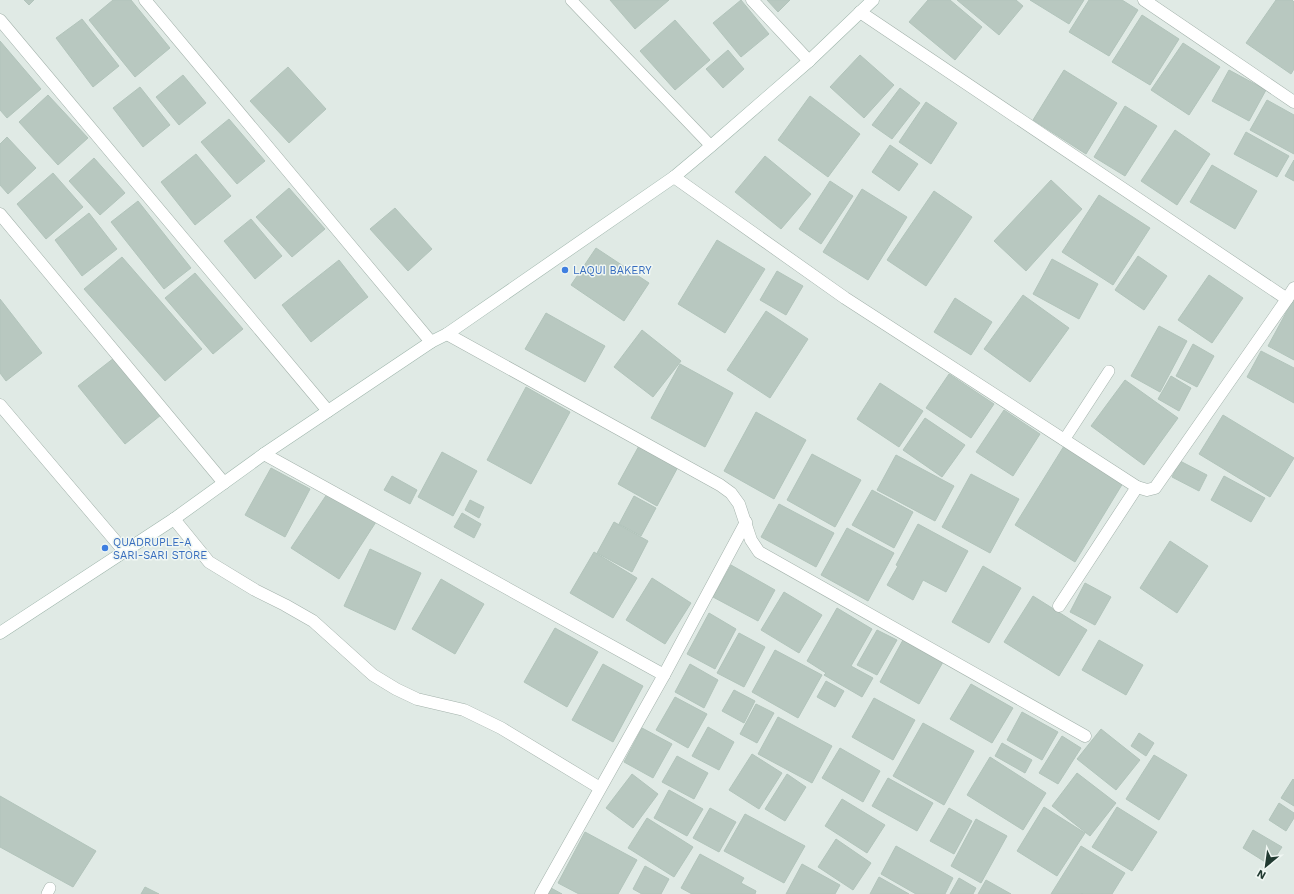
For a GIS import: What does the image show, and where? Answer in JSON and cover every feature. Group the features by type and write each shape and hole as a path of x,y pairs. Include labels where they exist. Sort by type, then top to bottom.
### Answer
{"street":[{"path":"145,0 431,342"},
{"path":"752,0 809,61"},
{"path":"0,633 174,519 264,454 431,342 447,334 674,177 809,61 873,0"},
{"path":"1144,0 1294,102"},
{"path":"860,12 1287,299"},
{"path":"0,20 328,411"},
{"path":"674,177 845,298 1137,487 1146,490 1155,488 1294,288"},
{"path":"0,214 224,483"},
{"path":"447,334 720,485 731,493 739,504 751,540 759,552 1085,736"},
{"path":"0,405 124,551"},
{"path":"264,454 664,675"},
{"path":"1059,606 1137,487"},
{"path":"174,519 209,562 255,590 313,621 372,675 417,700 464,710 501,728 600,788"},
{"path":"541,894 664,675 746,522"}],"lane":[{"path":"571,0 711,146"},
{"path":"1064,440 1109,371"}],"building":[{"path":"24,0 34,0 29,5"},
{"path":"113,0 131,0 170,48 135,77 89,20"},
{"path":"610,0 669,0 635,29"},
{"path":"741,0 769,34 741,57 713,23"},
{"path":"767,0 790,0 778,12"},
{"path":"928,0 950,0 982,27 955,60 909,22"},
{"path":"957,0 1016,0 1023,6 999,35"},
{"path":"1030,0 1084,0 1069,24"},
{"path":"1089,0 1122,0 1138,10 1109,56 1069,32"},
{"path":"1276,0 1292,0 1294,2 1294,69 1291,74 1246,43"},
{"path":"1142,15 1179,39 1150,85 1112,62"},
{"path":"82,19 119,66 93,87 56,38"},
{"path":"675,20 710,60 675,90 640,51"},
{"path":"0,41 41,89 7,118 0,110"},
{"path":"1183,43 1220,67 1189,115 1151,90"},
{"path":"728,50 744,69 723,88 706,69"},
{"path":"860,55 894,85 864,118 830,87"},
{"path":"288,67 326,109 289,143 250,101"},
{"path":"1064,70 1117,103 1086,154 1033,120"},
{"path":"1229,70 1266,90 1249,121 1212,101"},
{"path":"183,75 206,103 179,125 156,97"},
{"path":"140,87 170,125 143,147 113,108"},
{"path":"900,88 920,103 892,139 872,125"},
{"path":"48,95 88,138 58,165 19,122"},
{"path":"810,96 860,134 828,177 778,140"},
{"path":"1267,100 1294,115 1294,154 1250,130"},
{"path":"926,102 957,123 931,164 899,142"},
{"path":"1125,106 1157,126 1125,176 1094,157"},
{"path":"229,119 265,161 237,184 201,142"},
{"path":"1175,130 1210,154 1177,205 1141,181"},
{"path":"1246,132 1289,156 1277,177 1234,154"},
{"path":"7,137 36,168 8,194 0,185 0,144"},
{"path":"890,145 918,164 899,191 872,172"},
{"path":"196,154 231,196 195,225 161,182"},
{"path":"765,156 811,194 781,229 735,192"},
{"path":"94,158 125,193 100,215 69,181"},
{"path":"1294,160 1294,181 1285,176"},
{"path":"1212,165 1257,191 1235,229 1190,202"},
{"path":"53,173 83,207 46,239 17,204"},
{"path":"1051,180 1082,209 1026,271 994,241"},
{"path":"830,181 853,196 821,244 799,229"},
{"path":"289,188 325,229 292,257 256,217"},
{"path":"862,189 907,217 868,280 823,252"},
{"path":"934,191 972,217 926,286 887,260"},
{"path":"1099,195 1150,228 1113,285 1062,252"},
{"path":"138,201 191,268 164,289 111,222"},
{"path":"395,208 432,249 408,271 370,229"},
{"path":"89,213 117,249 82,276 55,240"},
{"path":"251,219 282,256 255,279 224,241"},
{"path":"717,240 765,269 725,333 678,304"},
{"path":"596,248 649,283 624,321 571,285"},
{"path":"1138,256 1167,276 1144,310 1115,290"},
{"path":"122,257 202,349 165,381 84,289"},
{"path":"1052,259 1098,284 1079,319 1033,294"},
{"path":"339,260 368,297 311,342 282,305"},
{"path":"777,271 803,286 786,315 760,300"},
{"path":"195,273 243,329 213,354 165,298"},
{"path":"1209,275 1243,298 1212,343 1178,320"},
{"path":"1023,295 1069,328 1030,382 984,349"},
{"path":"955,298 992,322 971,355 934,332"},
{"path":"1294,298 1294,360 1268,346"},
{"path":"0,299 42,353 6,381 0,373"},
{"path":"766,311 808,339 770,398 727,370"},
{"path":"546,313 605,346 585,382 525,349"},
{"path":"1159,326 1187,341 1160,392 1131,376"},
{"path":"642,330 681,361 653,397 614,367"},
{"path":"1193,344 1214,356 1197,387 1176,376"},
{"path":"1261,351 1294,368 1294,403 1247,377"},
{"path":"114,358 161,415 125,444 78,386"},
{"path":"680,364 733,393 705,447 651,418"},
{"path":"949,374 994,404 971,438 926,408"},
{"path":"1171,376 1191,388 1179,411 1158,399"},
{"path":"1125,380 1178,418 1144,465 1091,426"},
{"path":"880,383 923,411 899,447 857,419"},
{"path":"526,387 570,412 531,484 487,460"},
{"path":"1004,410 1040,434 1013,476 976,452"},
{"path":"756,412 806,440 774,499 724,471"},
{"path":"1223,415 1294,458 1270,497 1199,454"},
{"path":"925,418 965,445 942,477 903,450"},
{"path":"640,444 679,465 657,506 618,484"},
{"path":"1064,446 1123,483 1075,562 1015,525"},
{"path":"442,452 477,471 453,516 418,497"},
{"path":"812,454 861,480 835,527 787,500"},
{"path":"896,455 954,486 935,521 877,490"},
{"path":"1180,461 1207,475 1199,491 1172,477"},
{"path":"271,468 310,489 285,537 245,515"},
{"path":"971,474 1019,499 990,553 942,527"},
{"path":"392,476 417,490 410,504 384,490"},
{"path":"1224,476 1265,498 1251,522 1211,500"},
{"path":"872,490 913,512 894,548 852,525"},
{"path":"329,491 376,522 339,579 291,548"},
{"path":"634,496 656,508 641,536 619,524"},
{"path":"470,500 484,507 479,518 465,510"},
{"path":"779,504 834,533 816,567 761,537"},
{"path":"462,513 481,524 474,538 454,527"},
{"path":"614,522 648,541 632,572 597,553"},
{"path":"918,524 968,551 946,592 923,580 913,600 887,585"},
{"path":"847,528 894,553 868,601 821,575"},
{"path":"1170,541 1208,566 1177,613 1140,588"},
{"path":"370,549 421,573 395,630 344,606"},
{"path":"594,552 637,578 613,618 570,593"},
{"path":"731,565 775,590 758,621 713,597"},
{"path":"983,566 1021,588 989,643 952,622"},
{"path":"652,578 691,603 665,644 626,620"},
{"path":"441,579 484,604 455,654 412,629"},
{"path":"1085,583 1111,597 1095,625 1070,612"},
{"path":"784,592 822,615 799,653 761,630"},
{"path":"1033,596 1087,630 1059,676 1004,642"},
{"path":"837,608 872,629 851,666 873,678 862,697 824,675 826,673 807,661"},
{"path":"709,613 736,629 715,669 687,654"},
{"path":"555,628 598,652 567,707 524,682"},
{"path":"877,630 897,640 877,675 857,665"},
{"path":"739,633 765,647 744,687 717,673"},
{"path":"903,640 943,662 919,704 880,682"},
{"path":"1099,640 1143,665 1126,695 1082,670"},
{"path":"775,650 822,675 798,718 752,692"},
{"path":"603,664 643,686 613,742 572,720"},
{"path":"690,664 718,680 704,708 675,692"},
{"path":"826,681 844,691 835,707 817,697"},
{"path":"971,684 1013,708 992,743 950,719"},
{"path":"734,690 755,701 744,723 722,711"},
{"path":"675,697 707,714 688,748 656,730"},
{"path":"874,698 915,720 893,760 852,737"},
{"path":"756,704 774,713 757,743 740,734"},
{"path":"1022,712 1058,732 1042,760 1007,740"},
{"path":"778,717 832,746 812,783 758,754"},
{"path":"923,723 974,751 944,805 893,776"},
{"path":"708,727 734,742 719,770 692,756"},
{"path":"642,728 672,744 653,778 624,762"},
{"path":"1101,729 1140,760 1116,790 1077,759"},
{"path":"1139,733 1154,743 1146,756 1131,746"},
{"path":"1062,736 1081,748 1058,784 1039,773"},
{"path":"1002,743 1032,760 1025,773 995,756"},
{"path":"840,748 880,771 863,802 822,778"},
{"path":"752,754 782,773 759,809 729,790"},
{"path":"1154,755 1187,775 1159,820 1126,799"},
{"path":"677,756 708,773 694,799 662,782"},
{"path":"990,757 1046,793 1023,830 967,795"},
{"path":"1077,773 1116,803 1090,836 1052,806"},
{"path":"632,774 658,794 633,828 606,808"},
{"path":"787,774 806,787 785,821 765,809"},
{"path":"888,778 933,803 917,831 872,806"},
{"path":"1293,779 1294,780 1294,806 1281,798"},
{"path":"669,790 703,809 687,836 654,818"},
{"path":"0,796 96,851 73,887 0,847"},
{"path":"842,799 885,825 867,853 825,826"},
{"path":"1279,803 1294,813 1294,818 1286,831 1269,820"},
{"path":"1044,807 1085,833 1057,876 1017,851"},
{"path":"1117,807 1157,832 1132,871 1092,847"},
{"path":"710,808 736,822 719,852 693,838"},
{"path":"949,808 972,821 954,854 930,841"},
{"path":"745,814 805,846 784,883 724,851"},
{"path":"647,818 693,847 674,877 628,848"},
{"path":"976,819 1007,836 981,883 951,866"},
{"path":"1253,830 1282,847 1270,865 1243,848"},
{"path":"585,832 637,860 618,894 579,894 558,883"},
{"path":"836,839 871,863 853,890 818,867"},
{"path":"896,846 953,878 945,894 916,894 881,874"},
{"path":"1081,846 1125,873 1112,894 1051,894"},
{"path":"700,854 744,878 741,883 756,891 755,894 692,894 681,888"},
{"path":"802,864 840,885 835,894 786,894"},
{"path":"645,866 669,879 661,894 642,894 633,889"},
{"path":"879,877 909,894 870,894"},
{"path":"959,878 976,888 973,894 950,894"},
{"path":"986,880 1011,894 978,894"},
{"path":"145,887 159,894 141,894"},
{"path":"551,888 562,894 547,894"}],"place":[{"name":"LAQUI BAKERY","path":"565,270"},
{"name":"QUADRUPLE-A SARI-SARI STORE","path":"105,548"}]}
